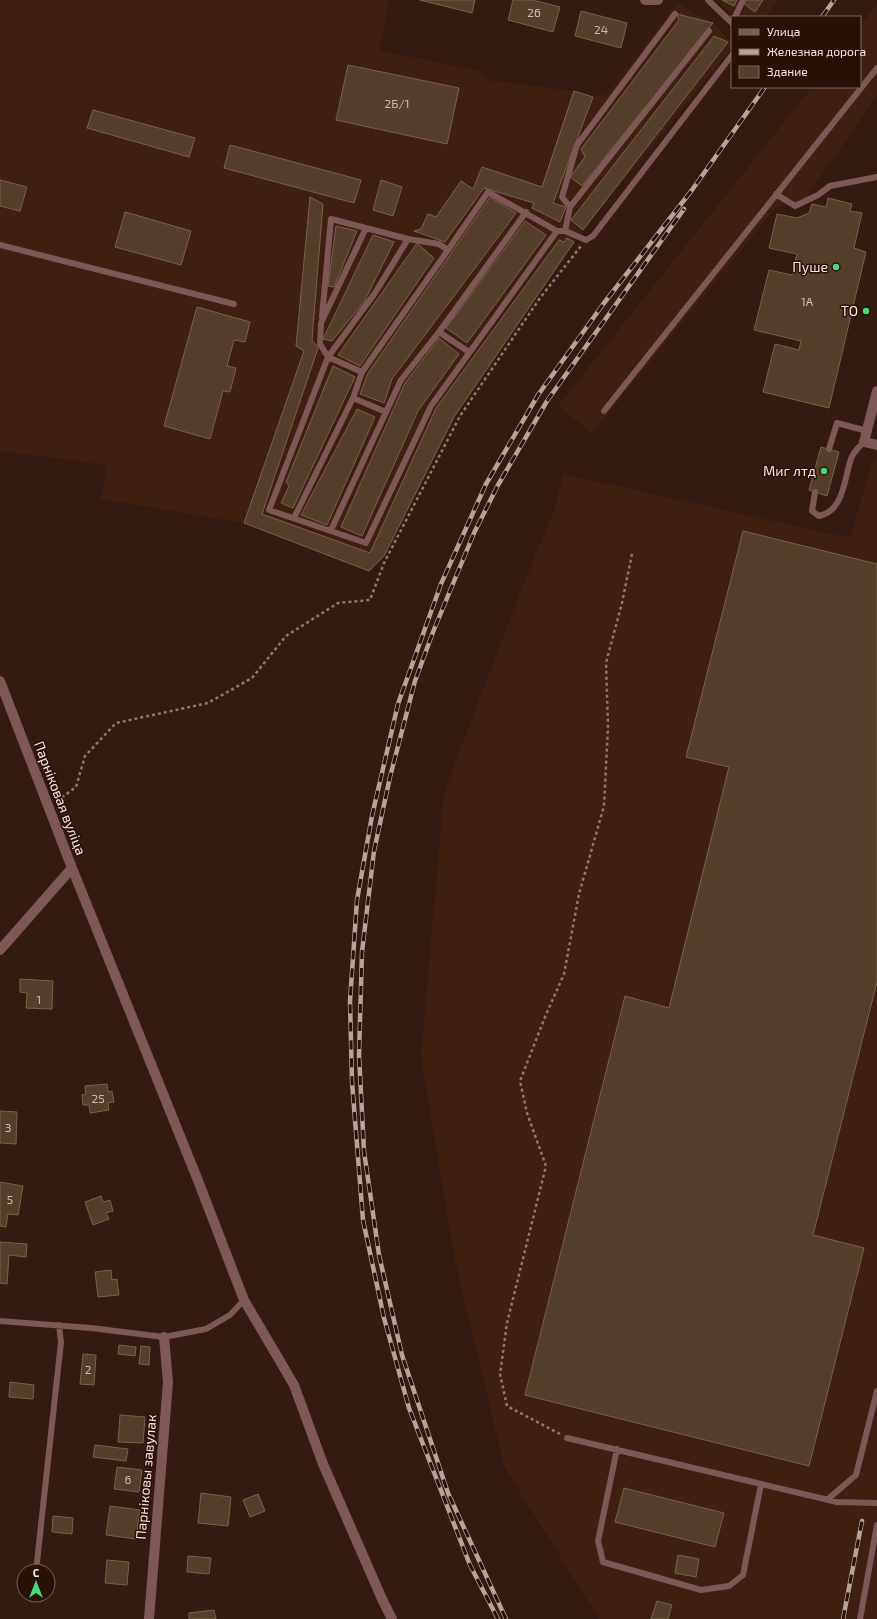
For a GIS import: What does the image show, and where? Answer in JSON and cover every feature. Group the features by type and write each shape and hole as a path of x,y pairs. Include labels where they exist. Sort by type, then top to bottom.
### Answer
{"street":[{"path":"645,0 658,0"},
{"path":"877,390 864,442 877,445"},
{"name":"Парніковая вуліца","path":"0,681 72,868 0,950"},
{"path":"72,868 197,1178 244,1300 294,1385 323,1464 392,1619"},
{"name":"Парніковы завулак","path":"149,1619 168,1382 164,1337"}],"lane":[{"path":"708,0 731,22"},
{"path":"735,16 743,0"},
{"path":"570,207 562,196 577,145 675,14"},
{"path":"565,232 570,207 709,31"},
{"path":"294,518 353,398 362,372 488,192 526,212 557,231 565,232 586,240 592,236 731,56"},
{"path":"604,411 877,68"},
{"path":"776,194 795,206 818,195 830,186 877,177"},
{"path":"331,530 401,380 439,332 526,212"},
{"path":"362,372 328,357 320,344 331,219 408,239 439,244 448,250"},
{"path":"321,323 366,228"},
{"path":"408,239 375,293 328,357 269,510 366,543 431,406 557,231"},
{"path":"0,245 234,304"},
{"path":"439,332 469,352"},
{"path":"353,398 386,412"},
{"path":"829,449 837,423 867,431"},
{"path":"815,492 812,511 819,516 828,514 836,505 842,491 851,458 864,442"},
{"path":"0,1321 59,1325 164,1337 206,1329 230,1315 244,1300"},
{"path":"37,1563 61,1342 59,1325"},
{"path":"828,1500 856,1475 877,1391"},
{"path":"568,1438 828,1500 877,1503"},
{"path":"617,1450 598,1541 603,1562 701,1590 729,1586 743,1575 761,1484"},
{"path":"860,1619 877,1525"}],"path":[{"path":"48,807 76,787 85,756 116,723 208,703 252,678 286,636 338,603 370,600 384,563 460,416 540,298 586,240"},
{"path":"568,1438 507,1406 500,1374 507,1323 546,1166 527,1113 520,1081 545,1017 564,974 579,894 604,806 608,727 606,663 622,603 632,554"}],"shaded area":[{"path":"0,0 389,0 379,50 480,71 487,80 574,91 593,97 608,94 677,3 713,23 731,42 731,49 583,230 454,417 384,556 369,571 244,523 101,499 107,465 0,451"},
{"path":"716,0 778,0 767,16 735,16"},
{"path":"877,5 877,95 805,199 775,208 592,433 558,406 811,88 861,88 861,25"},
{"path":"877,456 877,1619 599,1619 504,1466 456,1265 421,1056 444,792 519,595 556,505 563,474 850,538 872,463"}],"building":[{"path":"420,0 475,0 472,13"},
{"path":"513,0 533,0 560,7 553,32 508,20"},
{"path":"722,0 737,0 734,6"},
{"path":"745,0 763,0 755,12 743,3"},
{"path":"581,11 627,23 621,48 575,36"},
{"path":"677,14 713,23 582,186 570,177 585,157 581,149 679,20"},
{"path":"714,36 728,42 583,230 571,220"},
{"path":"348,65 459,88 447,144 336,120"},
{"path":"574,91 593,97 553,203 566,207 560,222 532,208 534,203 484,188 445,242 414,231 421,229 428,214 436,217 461,181 473,189 482,167 542,187"},
{"path":"93,110 195,138 189,157 87,128"},
{"path":"230,145 361,180 354,203 224,168"},
{"path":"0,180 27,187 20,211 0,206"},
{"path":"381,180 402,187 393,216 373,210"},
{"path":"310,197 323,204 312,340 318,348 262,514 370,553 436,408 559,240 564,242 567,238 574,242 454,417 384,556 369,571 244,523 304,351 296,346"},
{"path":"490,197 516,213 392,379 384,403 360,394 368,373"},
{"path":"828,198 852,204 850,211 862,213 854,248 866,252 829,408 763,392 775,344 799,350 801,341 754,330 769,270 792,275 797,254 769,248 777,214 797,218 809,213 812,204 826,207"},
{"path":"125,212 191,231 181,265 115,247"},
{"path":"525,221 546,235 467,343 446,328"},
{"path":"336,226 357,231 334,287 328,286"},
{"path":"373,235 394,242 364,302 332,341 323,339"},
{"path":"417,243 434,258 360,366 338,355"},
{"path":"197,307 250,322 245,342 234,340 227,366 236,368 230,392 223,391 210,439 164,426"},
{"path":"439,338 459,354 418,411 362,536 341,527 405,383"},
{"path":"333,366 355,377 293,508 281,503 289,486 286,482"},
{"path":"357,409 375,417 327,525 301,515"},
{"name":"Миг лтд","path":"821,447 839,452 827,496 809,490"},
{"path":"743,531 877,564 877,982 813,1235 864,1248 809,1466 525,1395 625,996 669,1008 729,767 686,757"},
{"path":"20,979 53,981 52,1009 26,1008 27,993 20,992"},
{"path":"107,1084 108,1092 112,1091 114,1102 108,1103 109,1110 90,1113 89,1105 83,1105 82,1095 86,1094 85,1086"},
{"path":"0,1111 17,1112 16,1144 0,1143"},
{"path":"0,1182 23,1186 18,1215 8,1214 6,1227 0,1226"},
{"path":"101,1196 103,1202 110,1200 113,1211 106,1213 109,1219 93,1225 85,1202"},
{"path":"0,1242 27,1244 26,1257 9,1255 7,1284 0,1283"},
{"path":"111,1270 112,1280 117,1279 119,1295 98,1297 95,1272"},
{"path":"119,1345 136,1347 135,1356 118,1354"},
{"path":"141,1346 150,1347 149,1365 139,1364"},
{"path":"83,1354 96,1355 94,1385 80,1384"},
{"path":"10,1382 34,1385 33,1399 9,1397"},
{"path":"120,1415 145,1417 143,1443 118,1442"},
{"path":"95,1445 128,1449 126,1461 93,1457"},
{"path":"117,1467 142,1470 139,1492 114,1489"},
{"path":"624,1488 724,1513 715,1547 615,1522"},
{"path":"201,1493 231,1497 228,1526 198,1523"},
{"path":"258,1494 265,1511 250,1517 243,1500"},
{"path":"110,1506 140,1510 136,1539 106,1535"},
{"path":"53,1516 73,1518 72,1534 52,1532"},
{"path":"678,1555 699,1559 696,1577 675,1573"},
{"path":"188,1556 211,1558 209,1574 187,1572"},
{"path":"107,1560 129,1562 127,1585 105,1583"},
{"path":"657,1601 672,1605 668,1619 651,1619"},
{"path":"214,1610 216,1619 189,1619 189,1613"}],"railway":[{"path":"823,16 834,0"},
{"path":"498,1619 470,1565 409,1408 384,1318 363,1220 352,1082 350,1001 357,900 372,816 398,704 441,584 486,484 538,395 604,303 692,190 764,88"},
{"path":"506,1619 448,1493 402,1355 379,1255 364,1151 359,1055 362,952 374,851 390,777 415,681 433,632 474,533 498,485 547,401 684,209"},
{"path":"843,1619 862,1521"}],"place":[{"name":"Пуше","path":"836,267"},
{"name":"ТО","path":"866,311"},
{"name":"Миг лтд","path":"824,471"}]}
